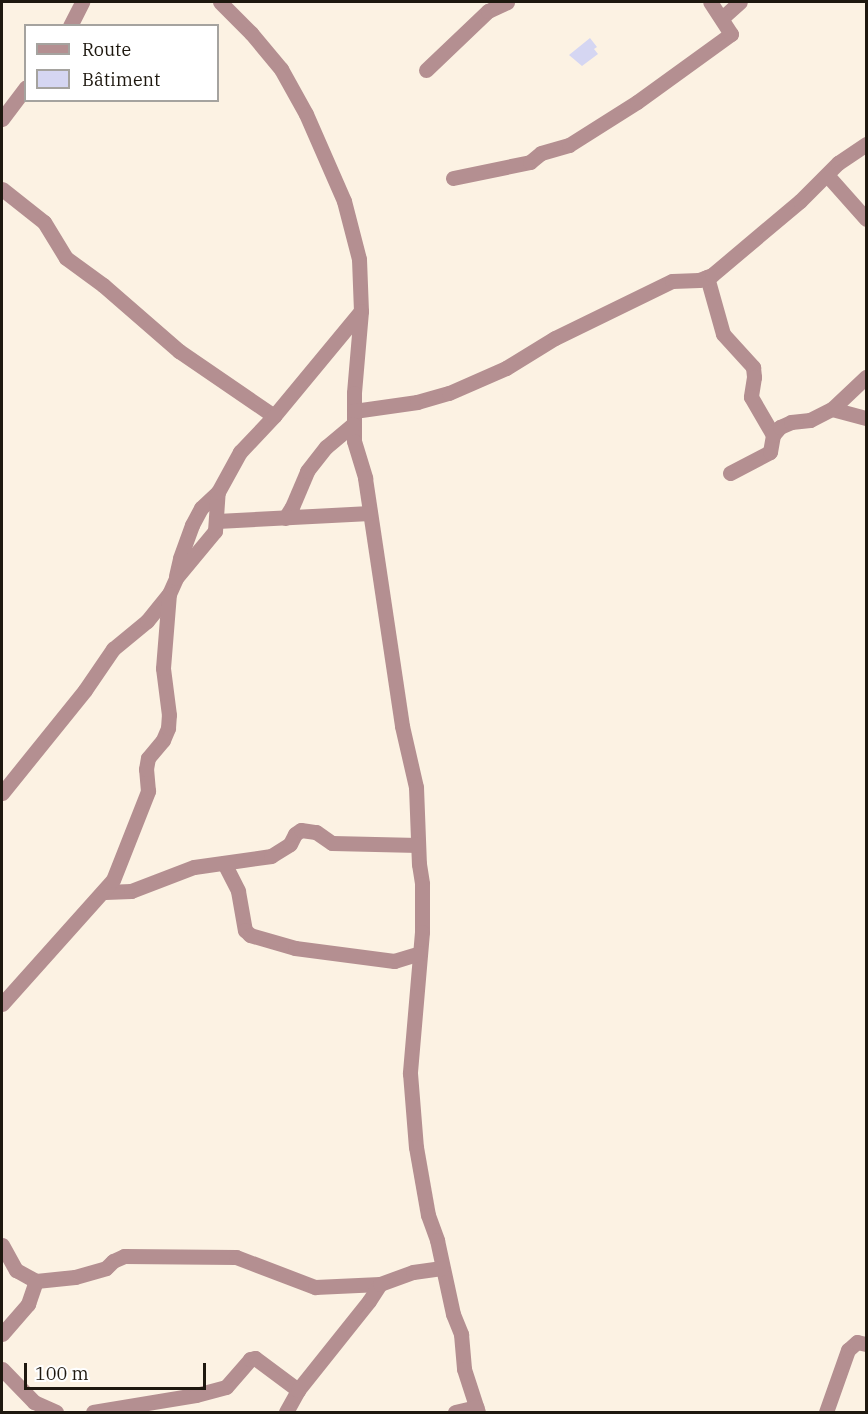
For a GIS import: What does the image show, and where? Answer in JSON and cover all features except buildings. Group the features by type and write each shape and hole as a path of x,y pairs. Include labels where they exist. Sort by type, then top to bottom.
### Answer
{"street":[{"path":"71,24 82,2"},
{"path":"220,2 251,33 281,69 306,114 344,201 359,259 361,311 353,418 354,441 364,478 402,726 416,787 422,884 420,953 410,1073 419,1170 453,1314 461,1334 464,1369 477,1410 455,1413"},
{"path":"426,70 488,10 507,2"},
{"path":"453,178 520,165 540,153 569,145 637,102 731,34 710,2"},
{"path":"722,18 741,2"},
{"path":"2,119 24,90"},
{"path":"285,518 307,471 353,418 449,393 506,368 555,338 672,281 699,280 707,277 737,256 838,163 867,144"},
{"path":"827,175 867,219"},
{"path":"2,189 44,222 66,258 103,285 179,351 274,416"},
{"path":"707,277 723,333 753,368 751,397 773,435"},
{"path":"4,783 85,690 113,649 147,621 169,594 192,525 201,508 218,492 240,452 274,416 361,311"},
{"path":"730,473 767,455 771,448 773,435 780,427 791,422 810,420 832,409 867,377"},
{"path":"849,395 860,416"},
{"path":"832,409 860,416"},
{"path":"176,578 215,531 218,492"},
{"path":"217,521 370,513"},
{"path":"2,1004 105,892 113,880 148,791 146,769 148,758 163,740 168,728 169,715 163,668 169,594"},
{"path":"105,892 131,891 194,867 272,856 290,844 295,834 301,830 316,832 332,843 418,845"},
{"path":"224,863 238,891 245,930 250,935 295,948 394,960 420,953"},
{"path":"2,1245 16,1270 36,1281 75,1277 106,1268 124,1256 237,1257 315,1287 380,1284 414,1272 442,1268"},
{"path":"2,1334 28,1304 36,1281"},
{"path":"286,1413 298,1390 380,1284"},
{"path":"826,1413 848,1350 857,1342 867,1344"},
{"path":"93,1413 196,1395 226,1387 250,1359 255,1358 298,1390"},
{"path":"2,1369 34,1402 57,1413"}]}
